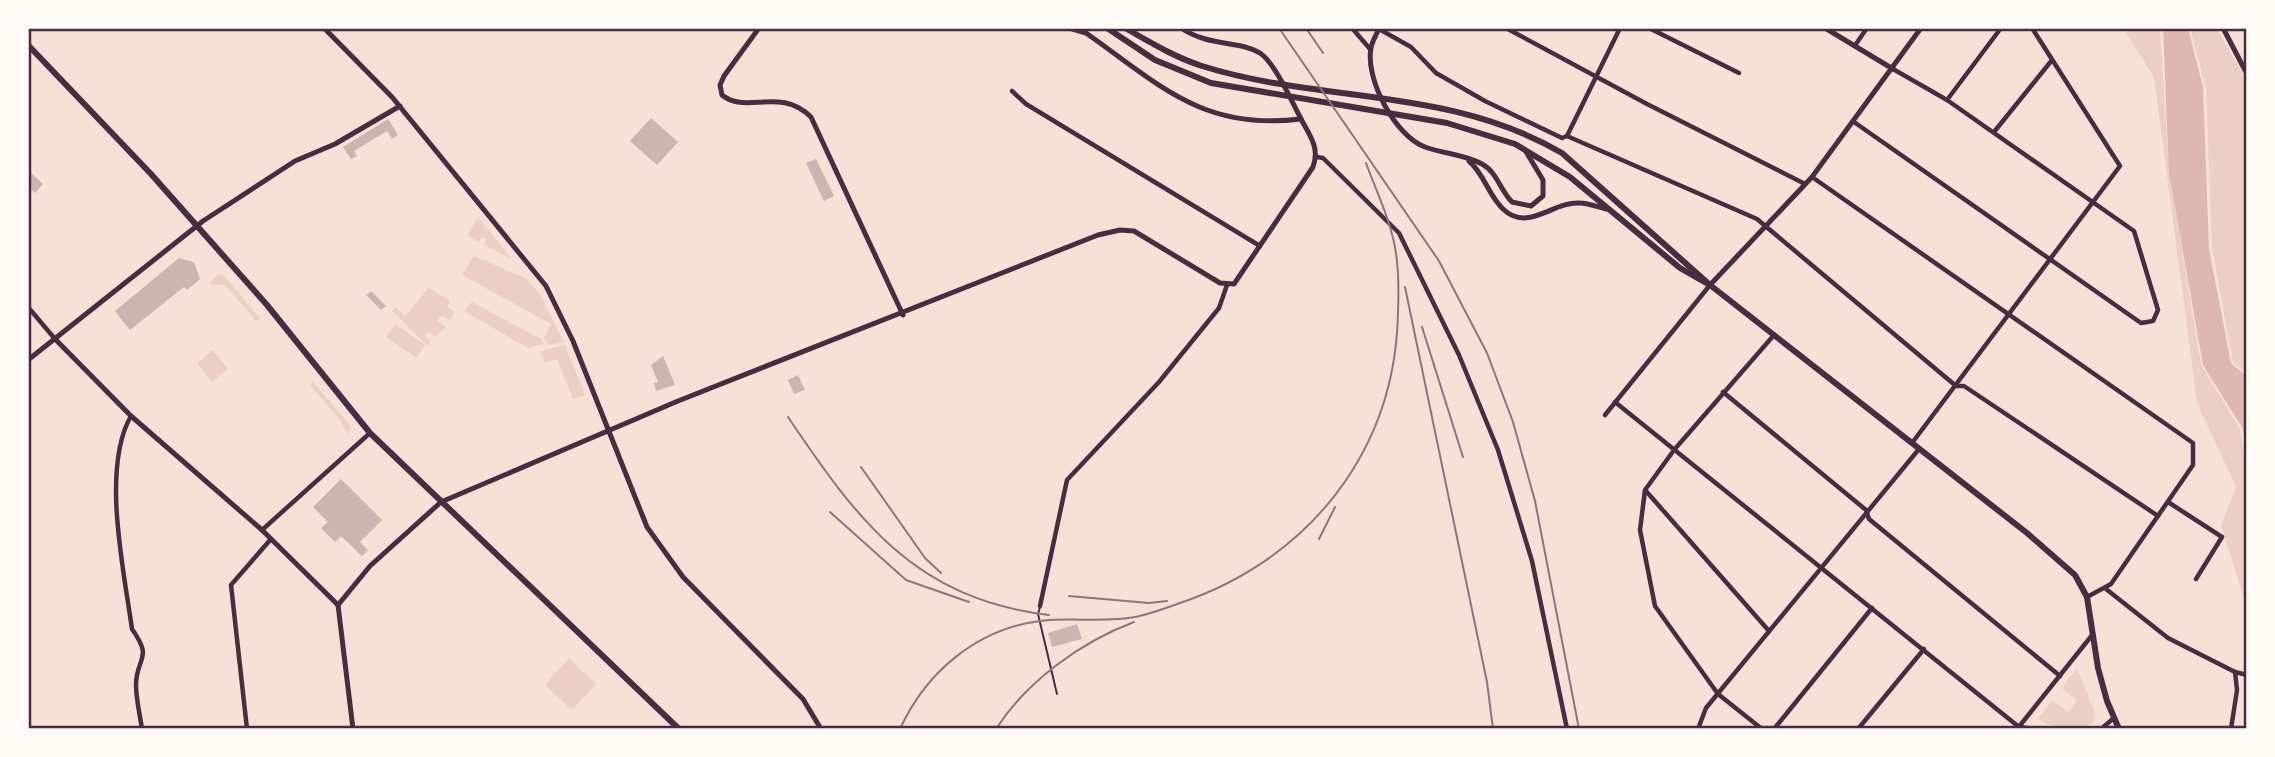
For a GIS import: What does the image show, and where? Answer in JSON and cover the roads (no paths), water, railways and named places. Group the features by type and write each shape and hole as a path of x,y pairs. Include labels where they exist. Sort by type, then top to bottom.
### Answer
{"main road":[{"path":"1107,28 1179,71 1242,90 1447,123 1524,149 1570,177 1679,268 1710,285"},
{"path":"1125,28 1167,52 1201,66 1248,78 1448,108 1503,124 1562,153 1710,285 2059,559 2075,575 2087,597 2098,668 2119,729"},
{"path":"28,45 197,226 296,341 370,433 679,729"}],"street":[{"path":"324,28 400,106 546,286 565,322 647,527 663,552 803,699 821,729"},
{"path":"759,28 727,72 720,89 727,99 740,103 779,101 800,108 811,117 903,315"},
{"path":"1069,28 1086,33 1172,95 1205,112 1233,119 1301,119"},
{"path":"1040,606 1067,480 1159,382 1219,308 1227,285 1240,277 1305,180 1317,157 1316,146 1269,62 1260,53 1205,41 1181,28"},
{"path":"1352,28 1370,49 1382,102 1394,123 1408,138 1425,147 1465,157 1493,172 1512,202 1531,206 1543,196 1543,180 1524,149"},
{"path":"1506,28 1805,184"},
{"path":"1567,136 1620,28"},
{"path":"1649,28 1739,73"},
{"path":"1825,28 1947,100 2134,231 2158,310 2153,321 2141,323 1854,122"},
{"path":"1856,44 1867,28"},
{"path":"1605,415 1710,285 1812,177 1921,28"},
{"path":"1947,100 2001,28"},
{"path":"1912,443 2120,166 2032,28"},
{"path":"2223,28 2245,64 2247,74"},
{"path":"1370,49 1379,29 1411,47 1436,73 1485,101 1562,138 1567,136 1757,219 1956,386 1964,386 2158,516"},
{"path":"1994,132 2052,60"},
{"path":"1012,91 1026,104 1260,246"},
{"path":"28,360 197,226 295,161 335,144 400,106"},
{"path":"1317,157 1323,158 1373,211 1399,233 1459,355 1498,450 1532,561 1567,729"},
{"path":"1465,157 1482,172 1493,197 1504,211 1518,218 1532,218 1579,202 1606,209"},
{"path":"1812,177 2193,443 2193,465 2168,502 2106,589 2087,597"},
{"path":"338,604 370,566 441,502 607,431 1098,236 1120,230 1146,237 1227,285"},
{"path":"28,307 55,339 131,416 262,530 338,604 354,729"},
{"path":"1762,729 1718,694 1655,606 1640,530 1646,490 1674,450 1774,335"},
{"path":"1723,392 1866,510 1869,519 2060,676"},
{"path":"1615,402 2019,728 2035,729"},
{"path":"131,416 124,427 115,501 132,629 142,643 145,659 136,683 142,729"},
{"path":"262,530 370,433"},
{"path":"1698,729 1706,708 1866,510 1919,449"},
{"path":"1646,490 1769,631"},
{"path":"2168,502 2222,537 2196,579"},
{"path":"247,729 231,585 271,539"},
{"path":"2106,589 2168,638 2235,672 2247,674"},
{"path":"1774,729 1872,608"},
{"path":"2019,728 2093,634"},
{"path":"1858,729 1924,649"},
{"path":"2231,729 2237,690 2235,672"},
{"path":"2101,729 2114,719"}],"lane":[{"path":"1040,606 1038,614 1056,694"}],"railway":[{"path":"1279,28 1439,261 1487,353 1513,422 1535,501 1579,729"},
{"path":"1306,28 1323,53"},
{"path":"900,729 911,708 939,672 956,657 995,633 1040,621 1135,617 1227,584 1269,558 1306,528 1337,493 1362,453 1381,409 1393,362 1398,311 1395,247 1388,219 1366,163"},
{"path":"1405,287 1487,682 1493,729"},
{"path":"1422,327 1463,457"},
{"path":"788,417 839,490 894,549 926,573 962,592 1002,606 1049,615"},
{"path":"861,467 925,558 941,573"},
{"path":"1319,539 1335,507"},
{"path":"830,512 906,580 969,602"},
{"path":"1069,596 1149,603 1167,601"},
{"path":"996,729 1023,695 1057,665 1094,640 1134,622"}]}
